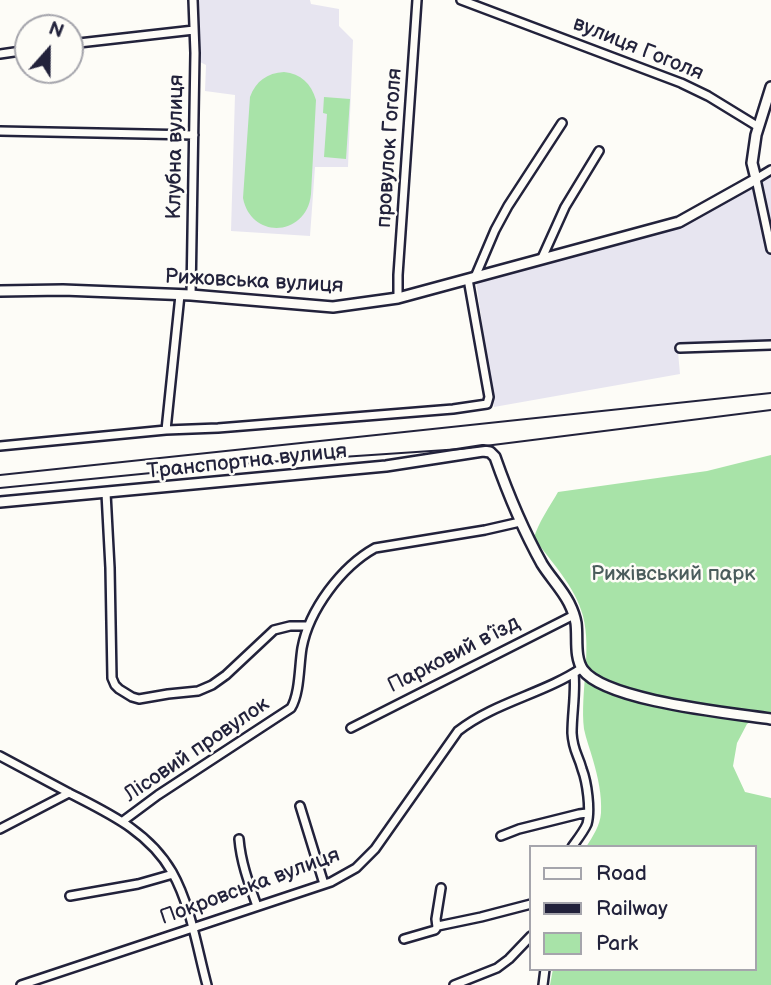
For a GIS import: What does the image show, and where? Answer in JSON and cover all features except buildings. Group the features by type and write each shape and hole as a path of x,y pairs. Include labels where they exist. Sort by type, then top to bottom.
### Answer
{"street":[{"name":"Клубна вулиця","path":"166,430 186,295 194,135 193,0"},
{"name":"провулок Гоголя","path":"398,298 417,0"},
{"name":"вулиця Гоголя","path":"461,0 681,83 757,126"},
{"path":"84,42 194,30"},
{"path":"771,87 757,126 752,163 771,249"},
{"path":"472,278 508,206 562,123"},
{"path":"0,131 194,135"},
{"path":"542,258 560,218 599,151"},
{"name":"Рижовська вулиця","path":"0,291 63,290 186,295 333,307 398,298 679,222 771,170"},
{"name":"Транспортна вулиця","path":"0,446 166,430 384,415 487,404 489,397 472,278"},
{"path":"680,348 771,345"},
{"name":"Транспортна вулиця","path":"0,502 386,466 483,451 490,452 495,457 520,522"},
{"path":"106,493 112,678 115,685 132,697 146,699 206,688 226,674 274,629 290,625 308,626"},
{"path":"520,522 545,568 569,602 574,615 578,670 573,741 586,784 587,824 573,845"},
{"name":"Лісовий провулок","path":"123,821 288,710 295,699 302,646 308,626 336,581 358,559 375,548 520,522"},
{"name":"Парковий в’їзд","path":"351,728 574,615"},
{"path":"578,670 596,681 652,700 771,719"},
{"name":"Покровська вулиця","path":"25,985 324,884 356,868 375,849 458,731 473,719 578,670"},
{"path":"0,756 123,821 146,839 173,874 184,901 207,985"},
{"path":"0,830 69,793"},
{"path":"300,806 324,884"},
{"path":"501,836 519,829 587,813"},
{"path":"239,839 240,852 257,906"},
{"path":"70,896 138,884 173,874"},
{"path":"437,927 441,888"},
{"path":"404,939 435,930 437,927 530,904"},
{"path":"454,985 498,968 530,937"}],"shaded area":[{"path":"199,0 310,0 311,4 339,9 339,26 353,40 348,167 315,167 310,236 231,231 235,95 205,91 206,65 200,62"},
{"path":"771,170 771,346 678,352 680,374 494,407 476,281 683,225"}],"green space":[{"path":"284,72 304,80 316,100 311,194 307,208 300,219 278,228 267,227 256,221 248,212 243,198 250,97 255,86 263,79"},
{"path":"324,97 350,99 346,159 324,157 327,114 323,113"},
{"name":"Рижівський парк","path":"771,455 771,712 747,724 737,743 733,766 745,792 771,798 771,985 550,985 553,971 757,971 757,845 587,845 598,827 601,806 598,779 584,729 586,643 583,616 562,575 534,538 558,492 707,471"}],"railway":[{"path":"0,475 771,393"},
{"path":"0,488 252,463 461,449 771,410"}]}
